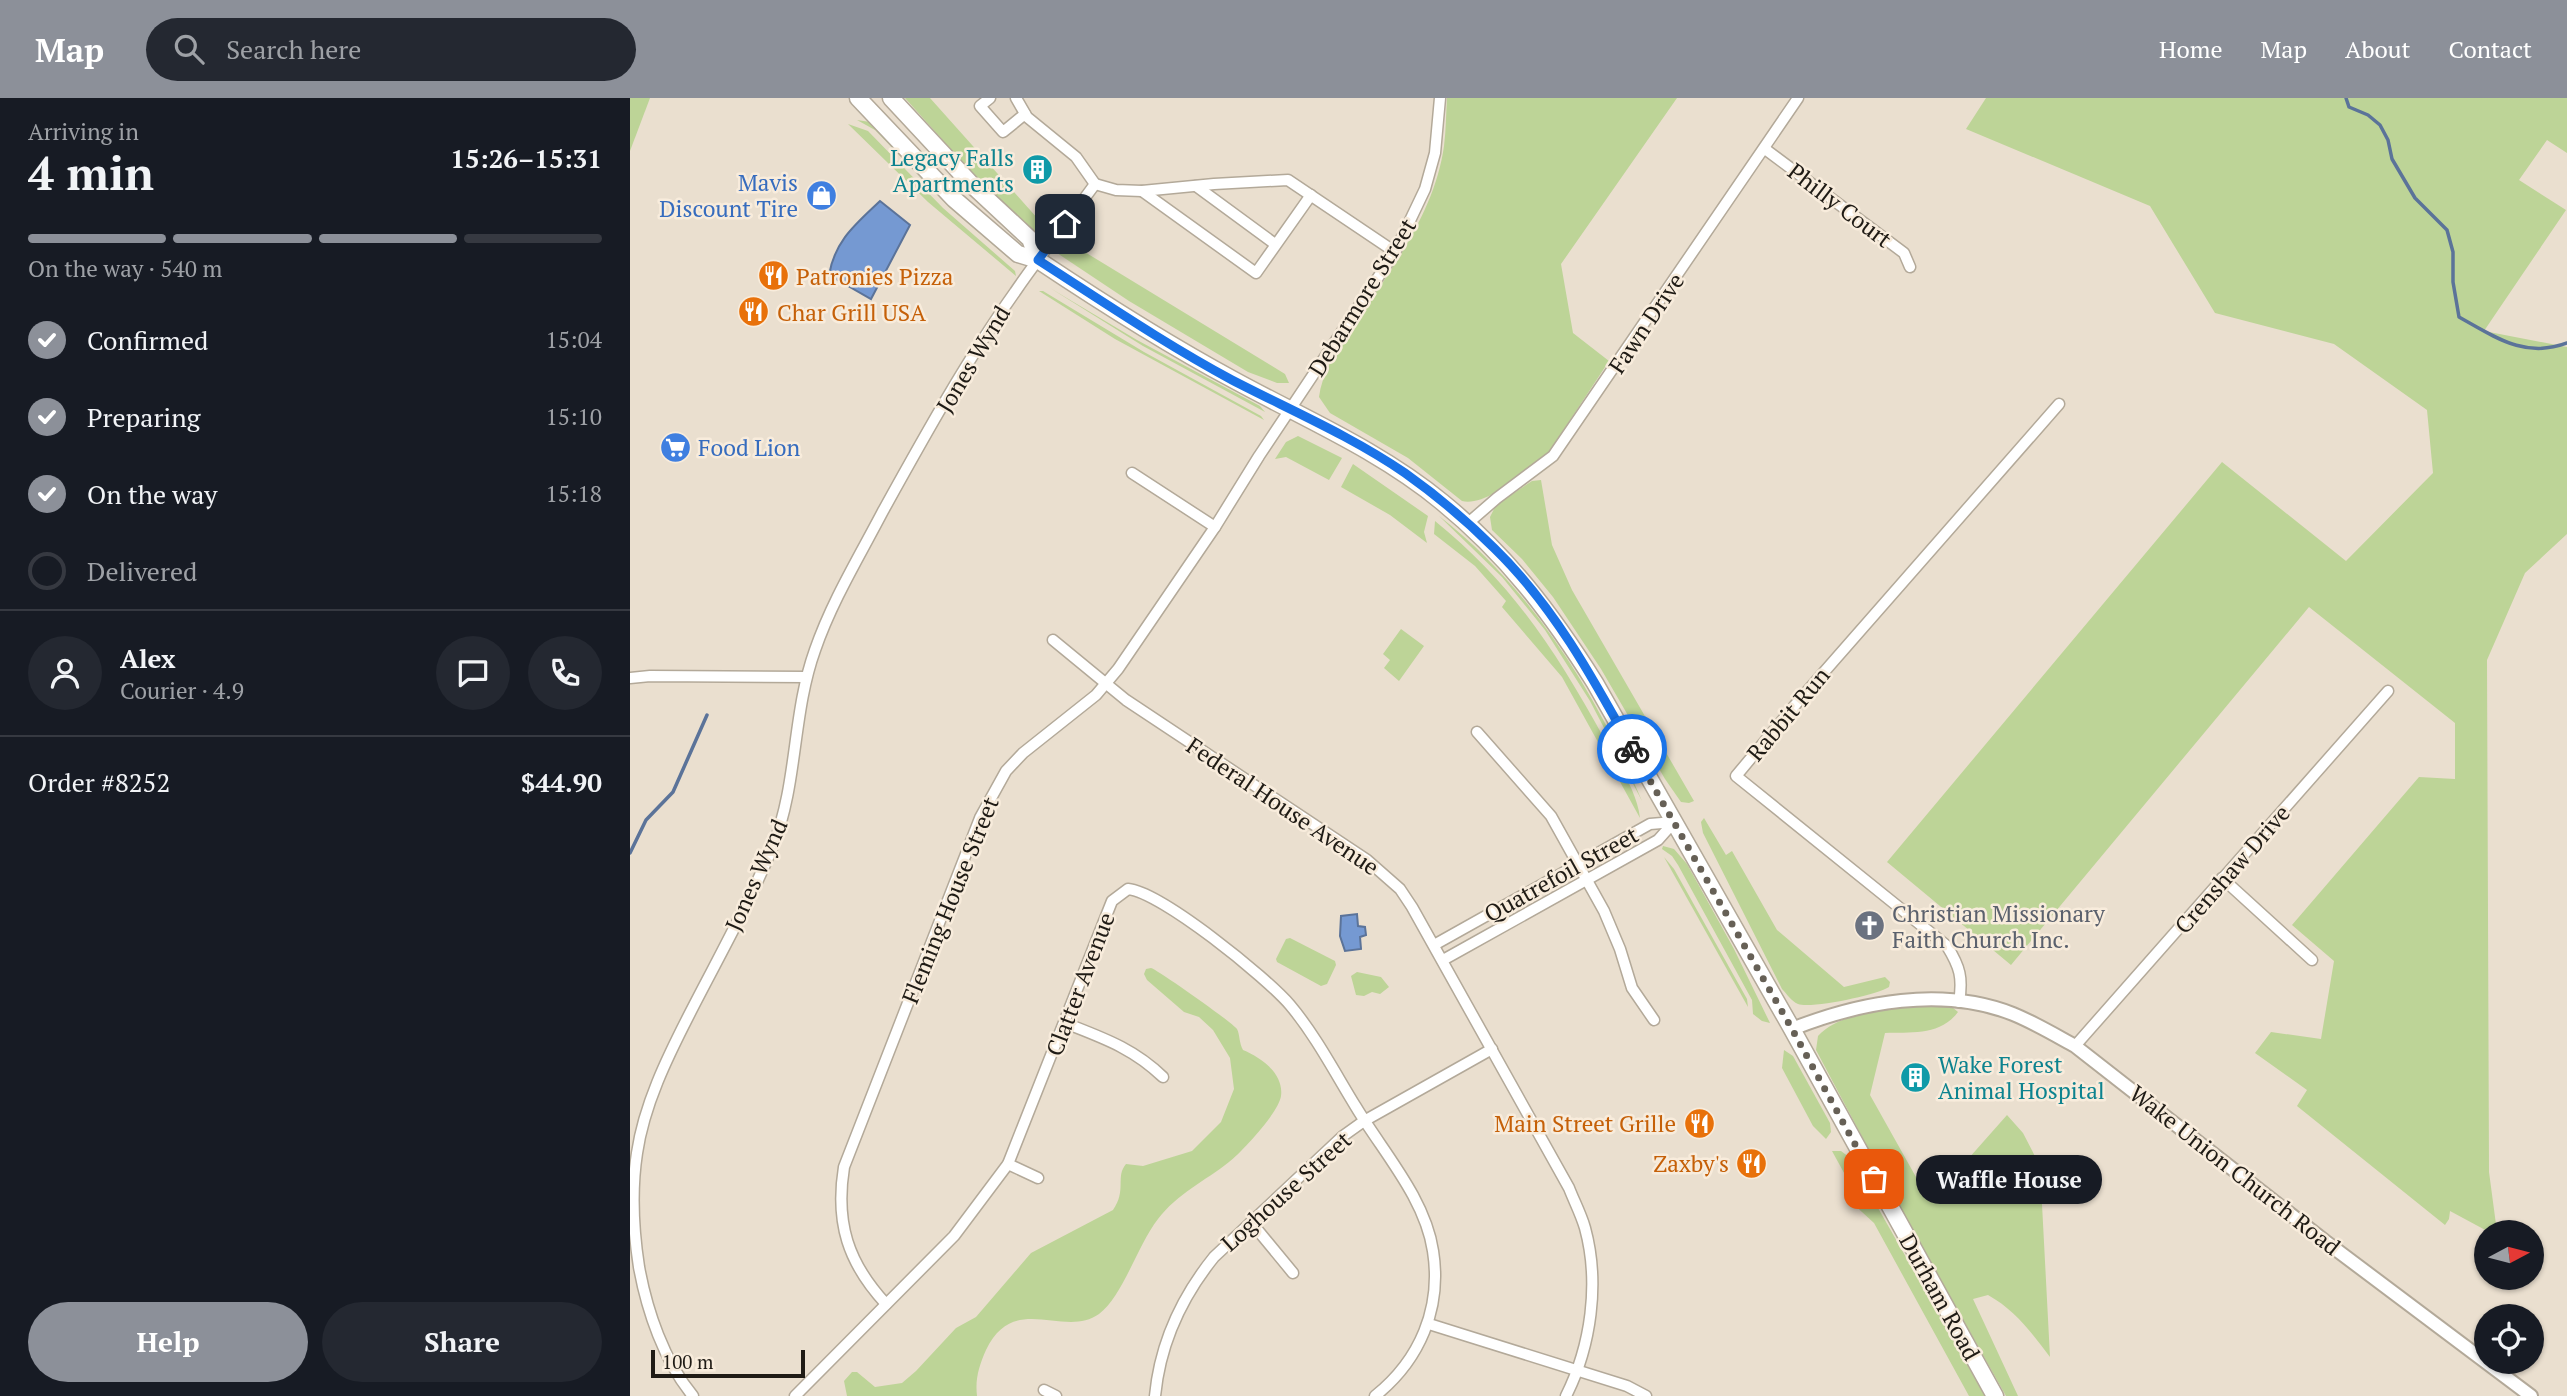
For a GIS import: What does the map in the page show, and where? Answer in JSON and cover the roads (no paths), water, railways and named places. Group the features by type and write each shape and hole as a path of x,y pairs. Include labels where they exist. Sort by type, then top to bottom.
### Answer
{"main road":[{"name":"Durham Road","path":"891,98 1000,213 1030,239 1038,260"},
{"name":"Durham Road","path":"862,102 954,198 1018,254 1038,260 1150,334 1404,473 1495,548 1520,576 1567,637 1792,1029 1995,1396"},
{"path":"862,102 883,109 925,153 943,154"}],"street":[{"path":"990,98 980,106 1003,132 1025,114"},
{"path":"1016,98 1025,114 1076,157 1096,184 1116,190 1142,191 1288,180 1395,252"},
{"name":"Debarmore Street","path":"1292,410 1395,252 1425,189 1435,153 1440,98"},
{"name":"Fawn Drive","path":"1467,524 1553,456 1798,98"},
{"name":"Philly Court","path":"1765,149 1904,253 1910,267"},
{"name":"Jones Wynd","path":"693,1396 684,1385 662,1343 644,1292 633,1229 637,1149 658,1081 677,1037 754,886 782,822 806,677 831,607 966,369 1013,294 1096,184"},
{"path":"1196,186 1275,244"},
{"path":"1142,191 1256,273 1311,195"},
{"name":"Rabbit Run","path":"1959,1002 1962,984 1958,965 1947,946 1736,776 2059,404"},
{"name":"Fleming House Street","path":"886,1304 866,1282 851,1254 844,1229 841,1188 851,1148 992,792 1023,752 1096,695 1107,683 1292,410"},
{"path":"1132,472 1215,527"},
{"name":"Federal House Avenue","path":"1053,640 1126,701 1367,860 1400,889 1443,960 1569,1188 1585,1228 1593,1274 1589,1328 1579,1371 1566,1396"},
{"path":"630,678 806,677"},
{"name":"Crenshaw Drive","path":"2075,1046 2388,691"},
{"path":"1477,732 1551,816 1580,864 1620,949 1632,988 1654,1020"},
{"name":"Quatrefoil Street","path":"1434,945 1650,824 1674,822"},
{"name":"Quatrefoil Street","path":"1443,960 1658,840 1674,822"},
{"path":"2222,878 2312,960"},
{"name":"Clatter Avenue","path":"794,1396 954,1236 1008,1164 1112,901 1120,892 1128,889 1145,893 1227,948 1277,990 1310,1033 1417,1204 1430,1236 1436,1281 1429,1324 1413,1356 1389,1385 1375,1396"},
{"name":"Wake Union Church Road","path":"1792,1029 1836,1012 1869,1005 1929,999 2011,1013 2075,1046 2326,1242 2531,1396"},
{"path":"1065,1023 1126,1048 1146,1061 1163,1077"},
{"name":"Loghouse Street","path":"1155,1396 1159,1367 1168,1335 1188,1292 1214,1257 1343,1136 1364,1121 1493,1049"},
{"path":"1008,1164 1038,1178"},
{"path":"1251,1222 1293,1273"},
{"path":"1429,1324 1627,1386 1646,1396"},
{"path":"1044,1390 1056,1396"}],"water":[{"path":"880,201 910,225 871,299 829,275 841,242"},
{"path":"1357,914 1358,926 1365,927 1366,935 1360,937 1361,949 1345,951 1340,936 1341,916"}],"waterway":[{"path":"2346,98 2349,107 2368,115 2380,125 2388,140 2392,159 2415,198 2447,230 2453,252 2453,282 2459,317 2511,344 2537,348 2567,343"},
{"path":"630,853 646,820 673,792 707,715"}],"place":[{"name":"Legacy Falls Apartments","path":"1037,170"},
{"name":"Mavis Discount Tire","path":"821,195"},
{"name":"Patronies Pizza","path":"773,276"},
{"name":"Char Grill USA","path":"754,312"},
{"name":"Food Lion","path":"675,447"},
{"name":"Christian Missionary Faith Church Inc.","path":"1869,926"},
{"name":"Wake Forest Animal Hospital","path":"1915,1077"},
{"name":"Main Street Grille","path":"1699,1123"},
{"name":"Zaxby's","path":"1752,1163"},
{"name":"Waffle House","path":"1874,1179"}]}
